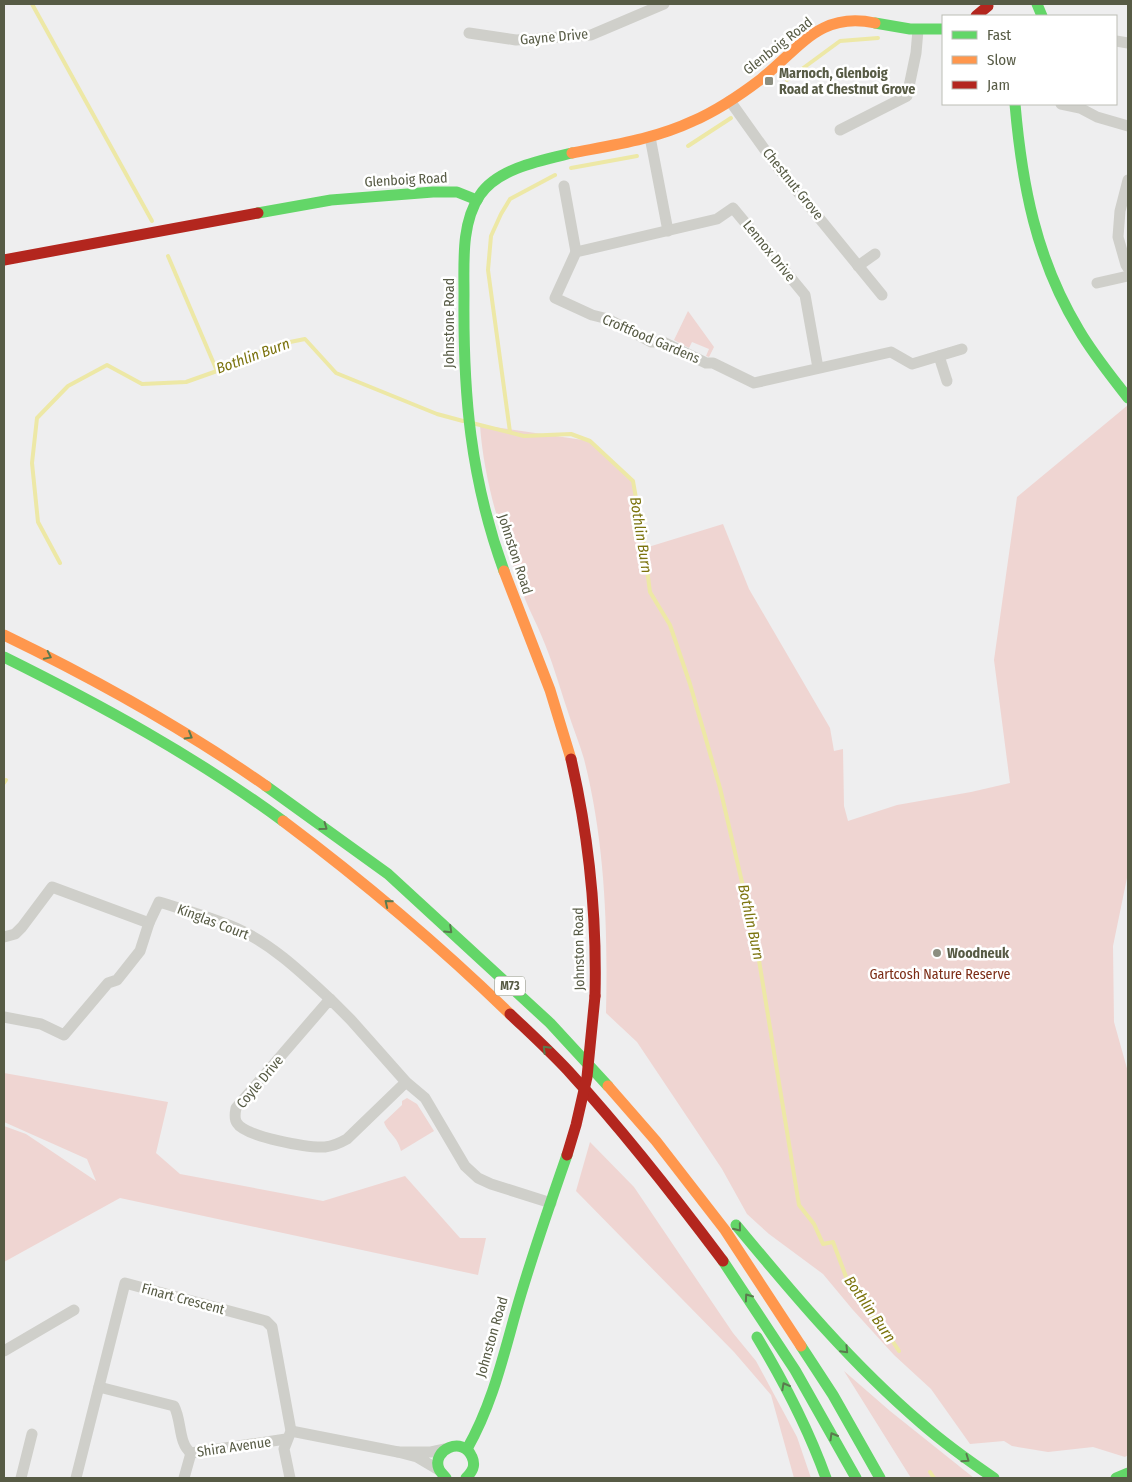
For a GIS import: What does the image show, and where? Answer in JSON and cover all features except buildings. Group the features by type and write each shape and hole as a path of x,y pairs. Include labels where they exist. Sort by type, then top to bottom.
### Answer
{"main road":[{"name":"Glenboig Road","path":"4,260 331,200 433,192 457,192 477,200 490,184 501,176 538,161 558,155 650,137 695,121 730,101 762,78 814,34 828,25 839,22 866,20 918,30 942,29"},
{"path":"1015,105 1017,144 1022,182 1041,252 1069,316 1090,350 1128,398"},
{"name":"Johnstone Road","path":"471,448 464,373 464,280 467,222 477,200"},
{"name":"Johnston Road","path":"467,1449 475,1437 485,1414 522,1289 576,1125 587,1077 597,959 596,922 590,860 571,758 547,681 506,580 481,497 471,448"},
{"name":"M73","path":"4,635 74,669 216,751 388,874 550,1023 656,1141 725,1230 833,1394 880,1478"},
{"name":"M73","path":"4,657 63,686 200,764 288,824 450,956 569,1072 655,1173 754,1306 802,1382 856,1478"},
{"path":"569,1072 703,1253"},
{"path":"599,1076 667,1145 783,1281 849,1354 933,1434 994,1478"},
{"path":"751,1327 787,1389 815,1447 826,1478"},
{"path":"442,1474 438,1458 445,1448 456,1445 467,1449 474,1459 472,1471 466,1478"},
{"path":"1116,1478 1128,1473"}],"street":[{"name":"Gayne Drive","path":"469,33 516,40 591,35 664,4"},
{"path":"840,130 907,96 916,53 918,30"},
{"name":"Chestnut Grove","path":"730,101 775,164 882,295"},
{"path":"1066,105 1080,108 1097,117 1128,126"},
{"path":"564,186 576,252 668,231 650,137"},
{"path":"1128,180 1120,211 1118,237 1128,268"},
{"name":"Lennox Drive","path":"668,231 718,219 733,208 805,295 818,368"},
{"name":"Croftfood Gardens","path":"576,252 555,298 592,315 608,319 651,342 663,342 754,383 891,352 912,364 962,349"},
{"path":"858,266 875,254"},
{"path":"1097,283 1128,276"},
{"path":"939,356 947,382"},
{"path":"4,937 15,934 22,927 52,887 149,923"},
{"name":"Kinglas Court","path":"4,1017 41,1024 64,1035 108,983 117,980 140,951 149,923 159,902 236,928 261,942 298,969 330,1000"},
{"path":"330,1000 351,1020 406,1082 425,1098 465,1166 478,1178 551,1203"},
{"name":"Coyle Drive","path":"330,1000 236,1108 236,1123 253,1135 314,1147 326,1147 347,1139 406,1082"},
{"name":"Finart Crescent","path":"76,1478 125,1283 270,1323 289,1435 284,1449 290,1478"},
{"path":"4,1350 74,1310"},
{"name":"Shira Avenue","path":"99,1387 174,1406 178,1413 185,1448 191,1454 289,1435"},
{"path":"21,1478 32,1434"},
{"path":"289,1435 398,1452 417,1457 442,1474"},
{"path":"398,1452 431,1452 445,1448"},
{"path":"184,1478 191,1454"}],"green space":[{"path":"688,311 714,347 709,357 706,356 709,349 692,342 689,348 674,340"},
{"name":"Gartcosh Nature Reserve","path":"1128,405 1128,873 1113,946 1114,1022 1128,1072 1128,1455 1125,1457 1093,1447 1048,1452 1012,1446 1004,1441 970,1444 931,1389 894,1355 823,1274 769,1234 747,1214 722,1169 637,1042 606,1013 604,885 597,822 591,790 584,759 552,664 525,599 496,514 482,447 480,425 590,441 633,481 645,548 723,524 749,589 830,728 834,751 843,749 844,806 848,821 897,805 1010,783 994,660 1017,497"},
{"path":"4,1073 168,1102 156,1153 180,1174 323,1201 405,1176 460,1238 486,1238 478,1275 120,1198 4,1262 4,1126 26,1134 96,1181 87,1159 4,1122"},
{"path":"407,1098 417,1104 434,1131 401,1151 397,1141 384,1122 402,1105 402,1101"},
{"path":"590,1142 634,1187 733,1333 756,1361 797,1437 811,1478 794,1478 771,1395 734,1352 576,1191"},
{"path":"844,1371 890,1411 974,1478 911,1478"}],"waterway":[{"path":"32,4 152,221"},
{"path":"787,80 840,41 878,38"},
{"path":"688,146 731,118"},
{"path":"571,168 637,156"},
{"path":"510,432 488,270 491,236 510,199 555,175"},
{"path":"168,256 217,371"},
{"name":"Bothlin Burn","path":"60,563 38,522 32,463 37,418 68,386 107,365 142,384 186,382 217,371 275,345 305,339 336,373 437,414 463,421"},
{"name":"Bothlin Burn","path":"472,423 524,436 571,434 590,441 633,481 650,592 670,625 690,684 720,788 756,942 799,1205 814,1224 823,1244 833,1242 848,1282 866,1309 882,1325 899,1351"},
{"name":"Bothlin Burn","path":"930,1472 934,1478"}],"traffic: fast":[{"path":"1037,4 1042,15"},
{"path":"875,23 910,29 942,29"},
{"path":"1015,105 1027,192 1042,249 1052,276 1064,303 1084,339 1128,398"},
{"path":"504,571 483,502 476,469 467,401 464,331 464,256 467,230 469,218 480,195 498,178 522,167 572,153"},
{"path":"258,213 331,200 433,192 457,192 477,200"},
{"path":"4,657 147,733 216,775 283,821"},
{"path":"266,786 388,874 550,1023 608,1086"},
{"path":"467,1449 485,1412 492,1392 532,1259 567,1155"},
{"path":"736,1225 802,1303 871,1377 930,1430 994,1478"},
{"path":"723,1261 795,1370 856,1478"},
{"path":"757,1337 795,1406 826,1478"},
{"path":"801,1346 833,1395 880,1478"},
{"path":"446,1478 440,1471 438,1462 444,1451 455,1446 468,1450 472,1457 473,1469 466,1478"},
{"path":"1116,1478 1128,1473"}],"traffic: slow":[{"path":"572,153 634,141 693,121 737,96 761,79 800,44 825,27 839,22 875,23"},
{"path":"504,571 550,690 571,759"},
{"path":"4,635 72,669 171,724 266,786"},
{"path":"283,821 400,914 510,1014"},
{"path":"608,1086 656,1141 725,1230 801,1346"}],"traffic: jam":[{"path":"977,15 988,6"},
{"path":"4,260 258,213"},
{"path":"571,759 583,818 590,876 595,936 595,996"},
{"path":"567,1155 587,1077 595,996"},
{"path":"510,1014 565,1067 612,1120 723,1261"}],"place":[{"name":"Marnoch, Glenboig Road at Chestnut Grove","path":"769,81"},
{"name":"Woodneuk","path":"937,953"}]}
